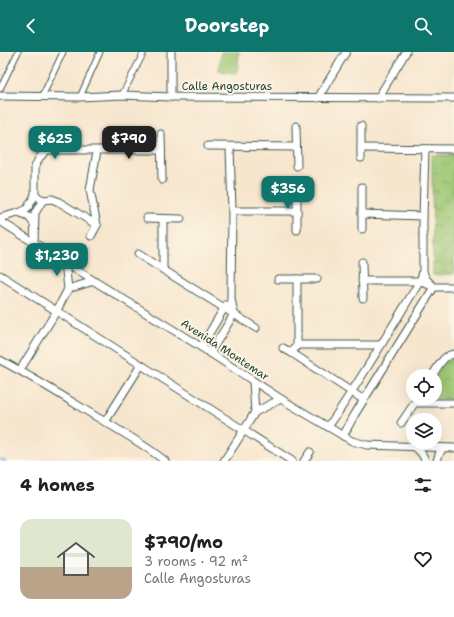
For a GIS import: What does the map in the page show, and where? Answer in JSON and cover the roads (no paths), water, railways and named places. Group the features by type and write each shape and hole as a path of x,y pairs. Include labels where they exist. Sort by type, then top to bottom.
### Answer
{"street":[{"path":"0,89 18,52"},
{"path":"42,96 62,52"},
{"path":"80,97 100,52"},
{"path":"122,95 144,52"},
{"path":"171,52 171,97"},
{"path":"318,98 346,52"},
{"path":"378,98 406,52"},
{"name":"Calle Angosturas","path":"0,96 80,97 122,95 171,97 454,98"},
{"path":"296,126 297,166"},
{"path":"361,126 361,158"},
{"path":"46,132 47,150"},
{"path":"161,134 162,180"},
{"path":"208,146 296,147"},
{"path":"210,353 234,314 231,298 232,211 230,147"},
{"path":"361,148 454,149"},
{"path":"328,427 352,393 420,281 423,272 425,149"},
{"path":"0,219 27,209 35,195 35,168 39,158 47,150 161,150"},
{"path":"91,236 97,225 90,190 97,151"},
{"path":"362,187 362,229"},
{"path":"297,190 297,230"},
{"path":"35,195 43,200 58,202 97,225"},
{"path":"34,243 35,213 43,200"},
{"path":"232,211 297,210"},
{"path":"18,213 29,217 34,224"},
{"path":"362,214 423,216"},
{"path":"147,218 181,219"},
{"name":"Avenida Montemar","path":"0,219 94,282 201,347 253,382 343,436 367,446 406,447"},
{"path":"163,219 163,268"},
{"path":"138,254 163,268 256,328"},
{"path":"20,370 56,312 68,289 65,262"},
{"path":"362,262 363,298"},
{"path":"423,272 426,279 434,287"},
{"path":"0,276 292,461"},
{"path":"278,279 317,279"},
{"path":"292,353 298,345 297,279"},
{"path":"362,281 420,281 434,287 454,287"},
{"path":"68,289 94,282"},
{"path":"343,436 434,287"},
{"path":"201,347 231,298"},
{"path":"298,345 381,345"},
{"path":"283,348 364,400"},
{"path":"436,369 442,360 449,355 454,354"},
{"path":"0,360 20,370 105,422 165,461"},
{"path":"105,422 140,365"},
{"path":"253,382 255,412"},
{"path":"224,461 255,412 281,399"},
{"path":"442,402 454,403"},
{"path":"401,423 414,405"},
{"path":"437,461 439,454 444,448"},
{"name":"Avenida Montemar","path":"444,448 454,448"},
{"path":"418,449 425,458 425,461"},
{"path":"304,461 310,452"}],"waterway":[{"path":"0,459 5,461"}]}
